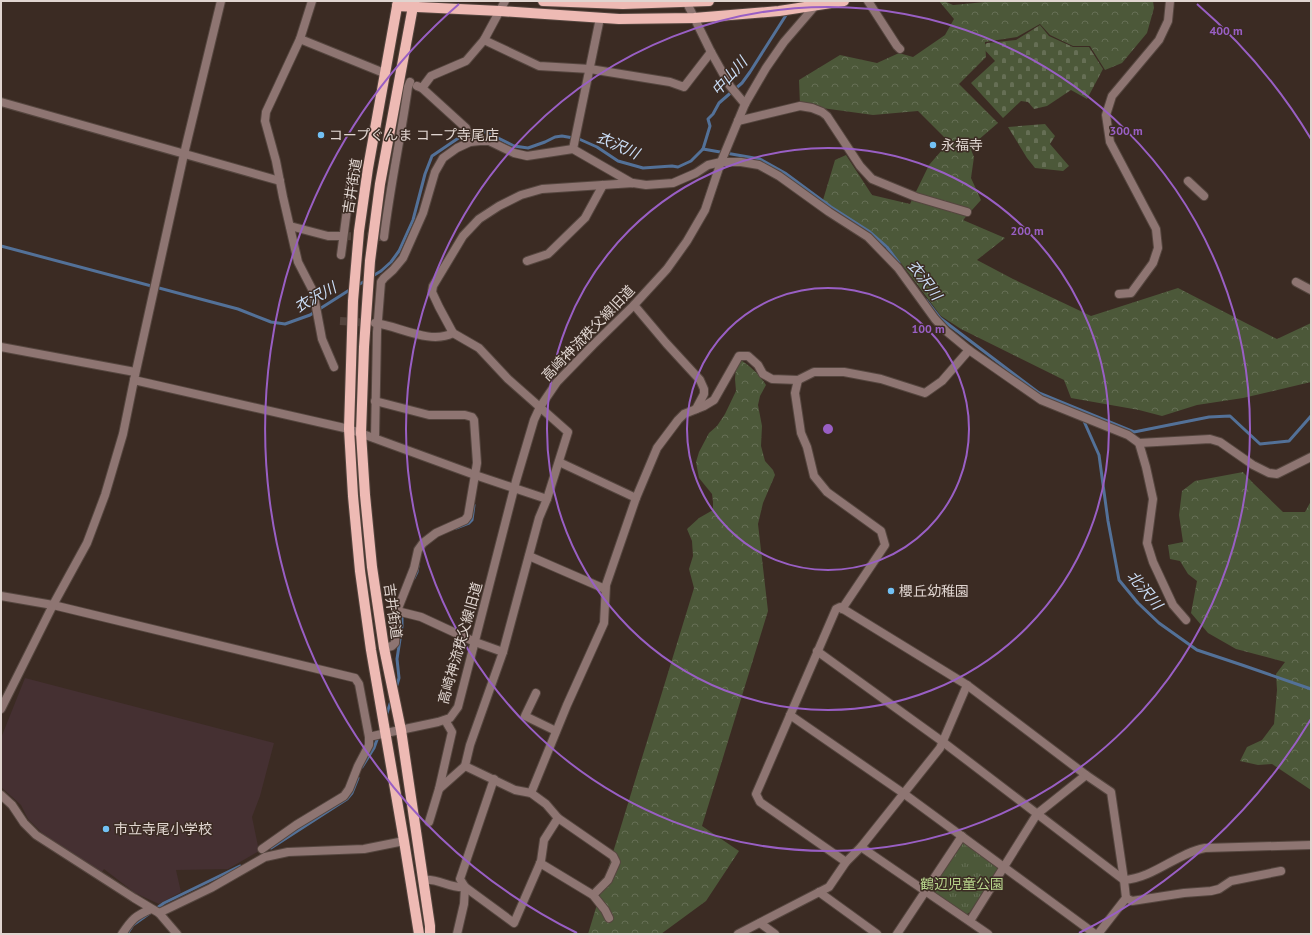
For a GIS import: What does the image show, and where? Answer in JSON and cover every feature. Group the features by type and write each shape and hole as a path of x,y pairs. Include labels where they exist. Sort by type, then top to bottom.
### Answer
{"main road":[{"path":"543,1 623,4 709,1"},
{"path":"815,6 844,1"},
{"name":"吉井街道","path":"419,934 371,650 360,571 349,429 353,301 359,231 384,72 398,4 619,19 694,18 779,11 815,6"},
{"name":"吉井街道","path":"414,4 380,184 370,261 367,289 361,433 372,567 384,648 401,730 424,880 430,934"}],"street":[{"path":"1,709 53,605 87,543 105,495 122,434 184,154 221,1"},
{"path":"312,1 300,39 266,112 265,121 276,161 298,262 312,291 322,339 334,367"},
{"path":"422,88 431,76 466,61 484,40 505,1"},
{"path":"868,1 900,49"},
{"path":"1119,294 1130,293 1153,263 1158,248 1156,229 1110,142 1106,115 1112,96 1159,40 1168,21 1170,1"},
{"path":"686,2 730,86 745,104"},
{"name":"高崎神流秩父線旧道","path":"369,737 445,720 450,718 458,707 514,489 534,420 540,407 557,382 667,269 687,241 705,210 721,162 745,104 766,68 784,42 815,6"},
{"path":"573,149 600,18"},
{"path":"300,39 384,72"},
{"path":"484,40 539,66 590,69 670,82 684,87 711,52"},
{"path":"400,78 422,88 466,128 470,142"},
{"path":"384,237 388,202 410,82"},
{"path":"1,102 280,180"},
{"path":"738,121 800,106 812,108 827,116 860,166 872,179 916,197 967,212"},
{"path":"375,438 376,323 382,282 403,258 423,213 430,185 443,158 456,148 470,142 480,141 489,141 514,153 527,156 573,149 633,183"},
{"path":"439,789 465,766 470,745 503,652 539,518 547,499 568,432 508,379 479,348 453,333 432,292 433,286 464,236 479,218 521,195 542,189 633,183 646,185 673,183 696,173 708,165 721,162 741,162 759,165 779,176 829,212 868,237 898,268 935,319 946,331 969,350 1041,400 1128,435 1139,443 1153,499 1147,543 1153,562 1173,605 1186,620"},
{"path":"341,255 352,172"},
{"path":"1188,181 1204,196"},
{"path":"526,261 548,254 585,218 604,185"},
{"path":"290,226 328,236 343,236"},
{"path":"1296,282 1311,290"},
{"path":"634,304 666,343 700,380 704,389 704,394 696,409"},
{"path":"376,323 386,324 425,336 440,337 453,333"},
{"path":"1,347 134,376 349,429 514,489 547,499"},
{"path":"530,793 604,623 606,585 636,498 657,448 684,414 714,400 739,356 748,356 758,365 763,374 772,379 798,380 814,372 844,372 882,379 925,393 942,381 969,350"},
{"path":"798,380 795,393 801,433 807,446 814,476 827,492 881,531 885,545 842,609"},
{"path":"375,401 428,416 465,415 472,417 474,420 477,463 468,516 465,520 436,533 422,543 418,550 414,568 397,611 395,642 392,646 384,648"},
{"path":"1139,443 1210,439 1220,442 1253,465 1269,473 1277,474 1311,457"},
{"path":"559,462 636,498"},
{"path":"529,556 605,589"},
{"path":"1,596 53,605 355,678 359,684 370,745 358,766 349,789 344,796 296,825 262,849"},
{"path":"790,715 903,793 1096,934 1126,898 1111,792 1086,775 967,685 840,607 836,609 817,651 756,794 760,802 846,862"},
{"path":"397,611 421,617 475,642 503,652"},
{"path":"817,651 943,742 1124,880 1133,879 1153,871 1195,850 1200,849 1311,845"},
{"path":"738,934 829,887 846,862 861,847 940,748 967,685"},
{"path":"536,693 525,716 556,731"},
{"path":"429,822 439,789 452,732 445,720"},
{"path":"465,766 515,790 530,793 546,804 558,818 613,856 616,862 608,880 593,895"},
{"path":"970,922 1037,814 1086,775"},
{"path":"494,779 460,879 465,887 514,923 540,863 544,840 558,818"},
{"path":"1,795 12,804 24,823 36,835 151,908 159,914 177,934"},
{"path":"898,934 962,836"},
{"path":"159,914 211,888 265,857 288,852 364,849 404,842"},
{"path":"861,847 926,890 988,934"},
{"path":"540,863 593,895 606,910 609,918"},
{"path":"1126,898 1132,901 1184,893 1211,891 1219,889 1231,881 1281,871"},
{"path":"424,880 431,879 459,888 465,887"},
{"path":"457,934 464,904 465,887"},
{"path":"819,892 877,934"},
{"path":"122,934 131,921 151,908"},
{"path":"760,923 775,934"}],"shaded area":[{"path":"25,678 274,743 260,796 252,817 259,851 228,869 176,870 181,892 159,904 135,893 104,869 102,872 42,833 28,819 21,805 1,787 1,738"}],"green space":[{"path":"939,1 944,1 953,5 996,1 1153,1 1154,8 1147,33 1122,63 1105,70 1090,46 1073,46 1050,35 1040,24 1017,37 985,42 986,57 959,84 998,123 970,147 974,157 971,178 981,200 963,220 1005,238 977,260 1091,316 1178,288 1277,339 1311,323 1311,382 1243,398 1197,405 1162,416 1139,410 1071,398 1064,380 961,329 941,316 888,246 823,200 835,160 846,155 872,195 910,204 929,165 949,142 918,111 873,115 800,105 799,80 840,55 877,63 899,53 913,57 945,35 954,19"},
{"path":"1040,25 1049,36 1073,47 1089,47 1103,69 1087,99 1071,90 1047,106 1034,109 1028,102 1021,101 1003,118 971,83 995,61 982,47 987,43 1016,40"},
{"path":"1045,124 1055,136 1050,144 1069,166 1063,171 1035,168 1008,127"},
{"path":"741,360 761,377 766,385 760,396 758,405 762,426 761,446 765,461 773,470 775,475 763,503 758,524 768,611 702,826 739,851 706,901 661,934 588,934 694,588 689,569 693,556 692,541 687,529 699,518 713,510 712,494 699,478 696,462 699,452 709,433 717,426 725,414 736,391 736,367"},
{"path":"1243,472 1283,512 1305,512 1311,501 1311,790 1272,764 1258,765 1240,761 1247,747 1262,740 1274,724 1277,690 1276,674 1285,662 1236,649 1208,633 1191,613 1197,581 1188,574 1180,561 1170,559 1168,545 1183,542 1179,515 1182,491 1195,481"},
{"name":"鶴辺児童公園","path":"963,843 966,843 997,867 998,871 970,912 966,915 932,891 931,887"}],"waterway":[{"name":"中山川","path":"703,149 710,126 708,119 713,114 719,103 742,83 788,12"},
{"name":"衣沢川","path":"371,277 391,262 399,251 413,220 425,174 432,156 460,137 478,131 486,132 514,146 528,148 555,137 562,136 579,139 597,147 618,161 643,168 678,167 691,161 703,149"},
{"name":"衣沢川","path":"703,149 760,159 785,173 831,207 870,232 887,247 899,263"},
{"name":"衣沢川","path":"1,246 238,309 271,322 285,324 310,315 351,289"},
{"name":"衣沢川","path":"356,286 367,280"},
{"name":"衣沢川","path":"926,300 940,318 1039,393 1134,432 1209,417 1230,416 1260,444 1289,441 1311,416"},
{"name":"北沢川","path":"1083,419 1099,455 1108,521 1119,580 1138,603 1159,623 1197,650 1311,689"},
{"path":"456,528 469,523 472,520 474,505"},
{"path":"414,578 418,566"},
{"path":"396,688 399,678 397,659 402,626 402,613"},
{"path":"386,716 391,701"},
{"path":"362,767 374,748 378,737"},
{"path":"271,848 347,799 352,793 358,778"},
{"path":"127,934 133,925 164,903 240,866"}],"tunnel":[{"path":"343,236 384,237"},
{"path":"340,321 371,323"}],"place":[{"name":"コープぐんま コープ寺尾店","path":"321,135"},
{"name":"永福寺","path":"933,145"},
{"name":"櫻丘幼稚園","path":"891,591"},
{"name":"市立寺尾小学校","path":"106,829"}]}
